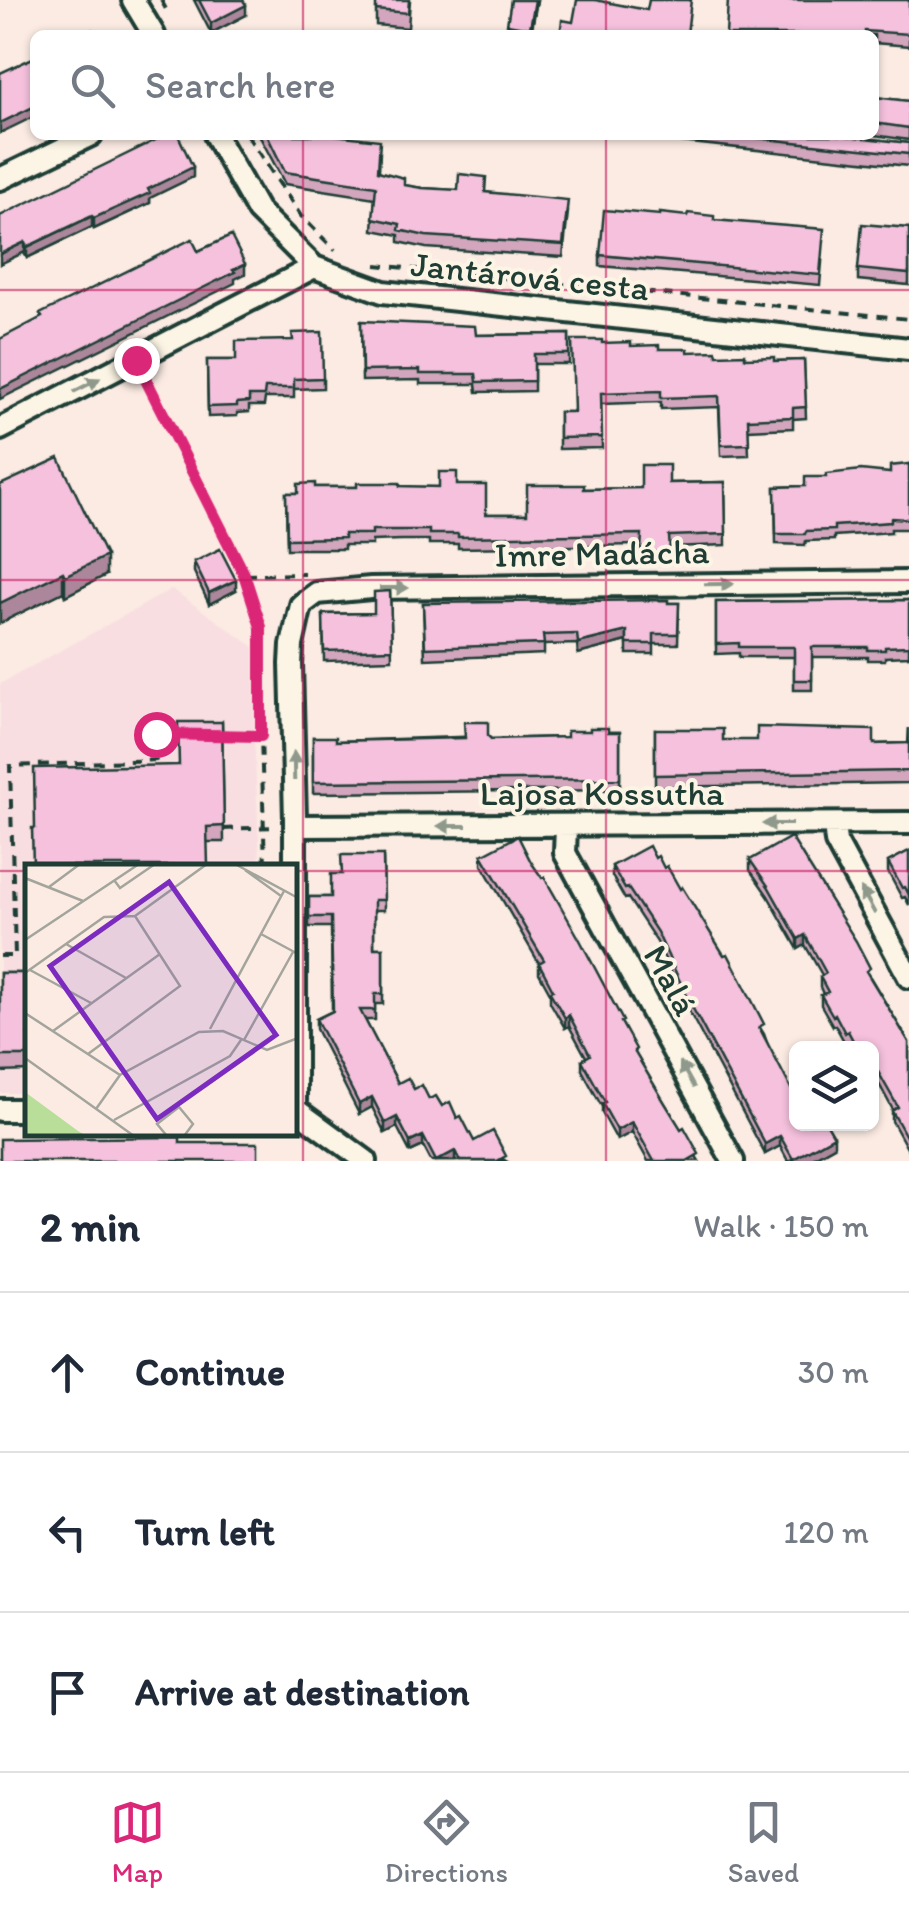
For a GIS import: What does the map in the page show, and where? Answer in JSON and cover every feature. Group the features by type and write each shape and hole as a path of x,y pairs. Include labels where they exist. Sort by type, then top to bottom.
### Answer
{"street":[{"path":"133,0 151,30"},
{"path":"0,179 81,140"},
{"name":"Jantárová cesta","path":"218,140 258,210 314,267 383,292 909,350"},
{"path":"0,429 314,267"},
{"name":"Imre Madácha","path":"309,599 371,588 909,582"},
{"path":"288,864 292,645 309,599"},
{"name":"Lajosa Kossutha","path":"287,826 909,822"},
{"path":"834,824 836,842 909,977"},
{"name":"Malá","path":"566,826 565,853 733,1161"},
{"path":"298,1111 366,1161"}],"path":[{"path":"249,140 301,216 336,252"},
{"path":"371,264 909,318"},
{"path":"136,360 244,574 261,627 264,864"},
{"path":"244,574 316,574 309,599"},
{"path":"0,956 16,956 10,766 156,760 156,734 196,734"},
{"path":"215,734 261,736"},
{"path":"224,829 287,826"}],"shaded area":[{"path":"172,589 254,647 260,864 25,864 25,1093 0,1093 0,684"}],"building":[{"path":"199,0 243,0 246,5 211,23"},
{"path":"376,0 409,0 408,13 376,10"},
{"path":"511,0 535,0 530,28 507,24"},
{"path":"577,0 647,10 649,0 691,0 688,30 561,30 562,20 573,22"},
{"path":"728,0 909,0 909,34 879,30 726,30"},
{"path":"30,59 30,108 0,123 0,73"},
{"path":"879,98 909,101 909,128 879,124"},
{"path":"156,140 180,140 193,167 148,189 150,193 27,247 25,242 0,254 0,216"},
{"path":"269,140 380,140 378,171 404,178 404,185 458,190 459,174 486,177 485,192 568,200 563,245 426,236 399,230 400,224 373,218 376,186 285,172"},
{"path":"776,140 879,140 909,143 909,154"},
{"path":"604,210 687,216 688,213 714,216 714,220 824,229 820,275 600,255"},
{"path":"862,224 909,228 909,274 858,269"},
{"path":"231,236 245,264 235,272 0,389 0,339 42,317 40,314 192,239 198,251"},
{"path":"361,321 475,326 476,335 569,334 569,354 534,354 534,381 477,382 476,374 420,374 420,370 362,371"},
{"path":"322,332 323,378 294,379 294,388 265,388 264,396 249,396 249,402 237,406 208,407 207,360 236,360 236,341 293,340 292,333"},
{"path":"572,340 631,342 631,346 659,345 659,349 745,354 745,358 774,357 774,361 804,360 806,407 793,408 793,417 748,419 749,444 721,445 719,396 661,398 661,391 601,393 602,437 559,438 559,412 574,412"},
{"path":"59,458 106,556 0,603 0,485"},
{"path":"909,464 909,519 834,526 834,530 805,534 776,534 775,487 805,486 805,477 826,474 861,470 890,473 890,466"},
{"path":"641,465 669,465 669,483 725,482 726,534 669,536 670,552 641,552 642,534 458,537 429,534 429,530 372,530 372,534 344,534 344,538 287,539 286,493 298,493 298,484 357,487 357,483 400,483 439,487 439,472 457,472 457,485 486,485 486,514 527,514 527,485 641,488"},
{"path":"220,549 236,580 209,593 194,562"},
{"path":"390,591 392,649 324,651 323,614 374,613 374,592"},
{"path":"909,600 909,646 885,650 812,647 812,680 794,680 794,647 716,644 716,602"},
{"path":"423,603 679,603 678,634 654,634 654,644 627,644 627,631 578,643 577,634 543,635 544,644 425,648"},
{"path":"178,722 222,722 224,826 207,827 208,864 33,864 34,768 179,765"},
{"path":"464,722 488,722 491,739 567,737 567,731 590,728 620,732 620,779 313,782 313,737 336,737 336,741 465,738"},
{"path":"757,727 874,730 874,744 909,743 909,771 655,775 655,729 723,729 723,740 757,740"},
{"path":"518,836 580,940 623,1021 634,1051 699,1154 687,1161 654,1161 632,1122 617,1130 602,1103 605,1102 582,1060 590,1055 569,1015 565,1018 550,992 553,990 539,963 544,960 482,855"},
{"path":"791,837 856,941 870,968 866,971 909,1042 909,1142 892,1111 898,1107 879,1073 879,1041 853,1041 848,1031 845,1033 821,995 828,992 820,977 826,973 805,935 798,939 750,860"},
{"path":"649,846 664,868 667,866 724,955 728,954 764,1024 759,1027 789,1085 789,1131 831,1131 834,1136 793,1159 780,1136 765,1144 657,932 612,866"},
{"path":"909,851 909,895 888,862"},
{"path":"341,855 383,855 384,900 374,900 374,948 383,948 383,994 375,994 375,1010 360,1010 398,1083 408,1078 414,1089 422,1085 429,1099 436,1096 442,1106 450,1102 474,1141 493,1131 506,1156 497,1161 460,1161 455,1151 436,1161 423,1136 410,1142 397,1117 385,1123 372,1097 359,1104 316,1019 333,1011 331,917 309,917 309,897 331,897 331,874 342,874"},
{"path":"0,973 25,973 25,1056 0,1056"},
{"path":"180,1137 180,1143 258,1143 258,1161 0,1161 0,1139"}],"route":[{"path":"136,360 244,574 261,627 261,736 156,734"}]}
